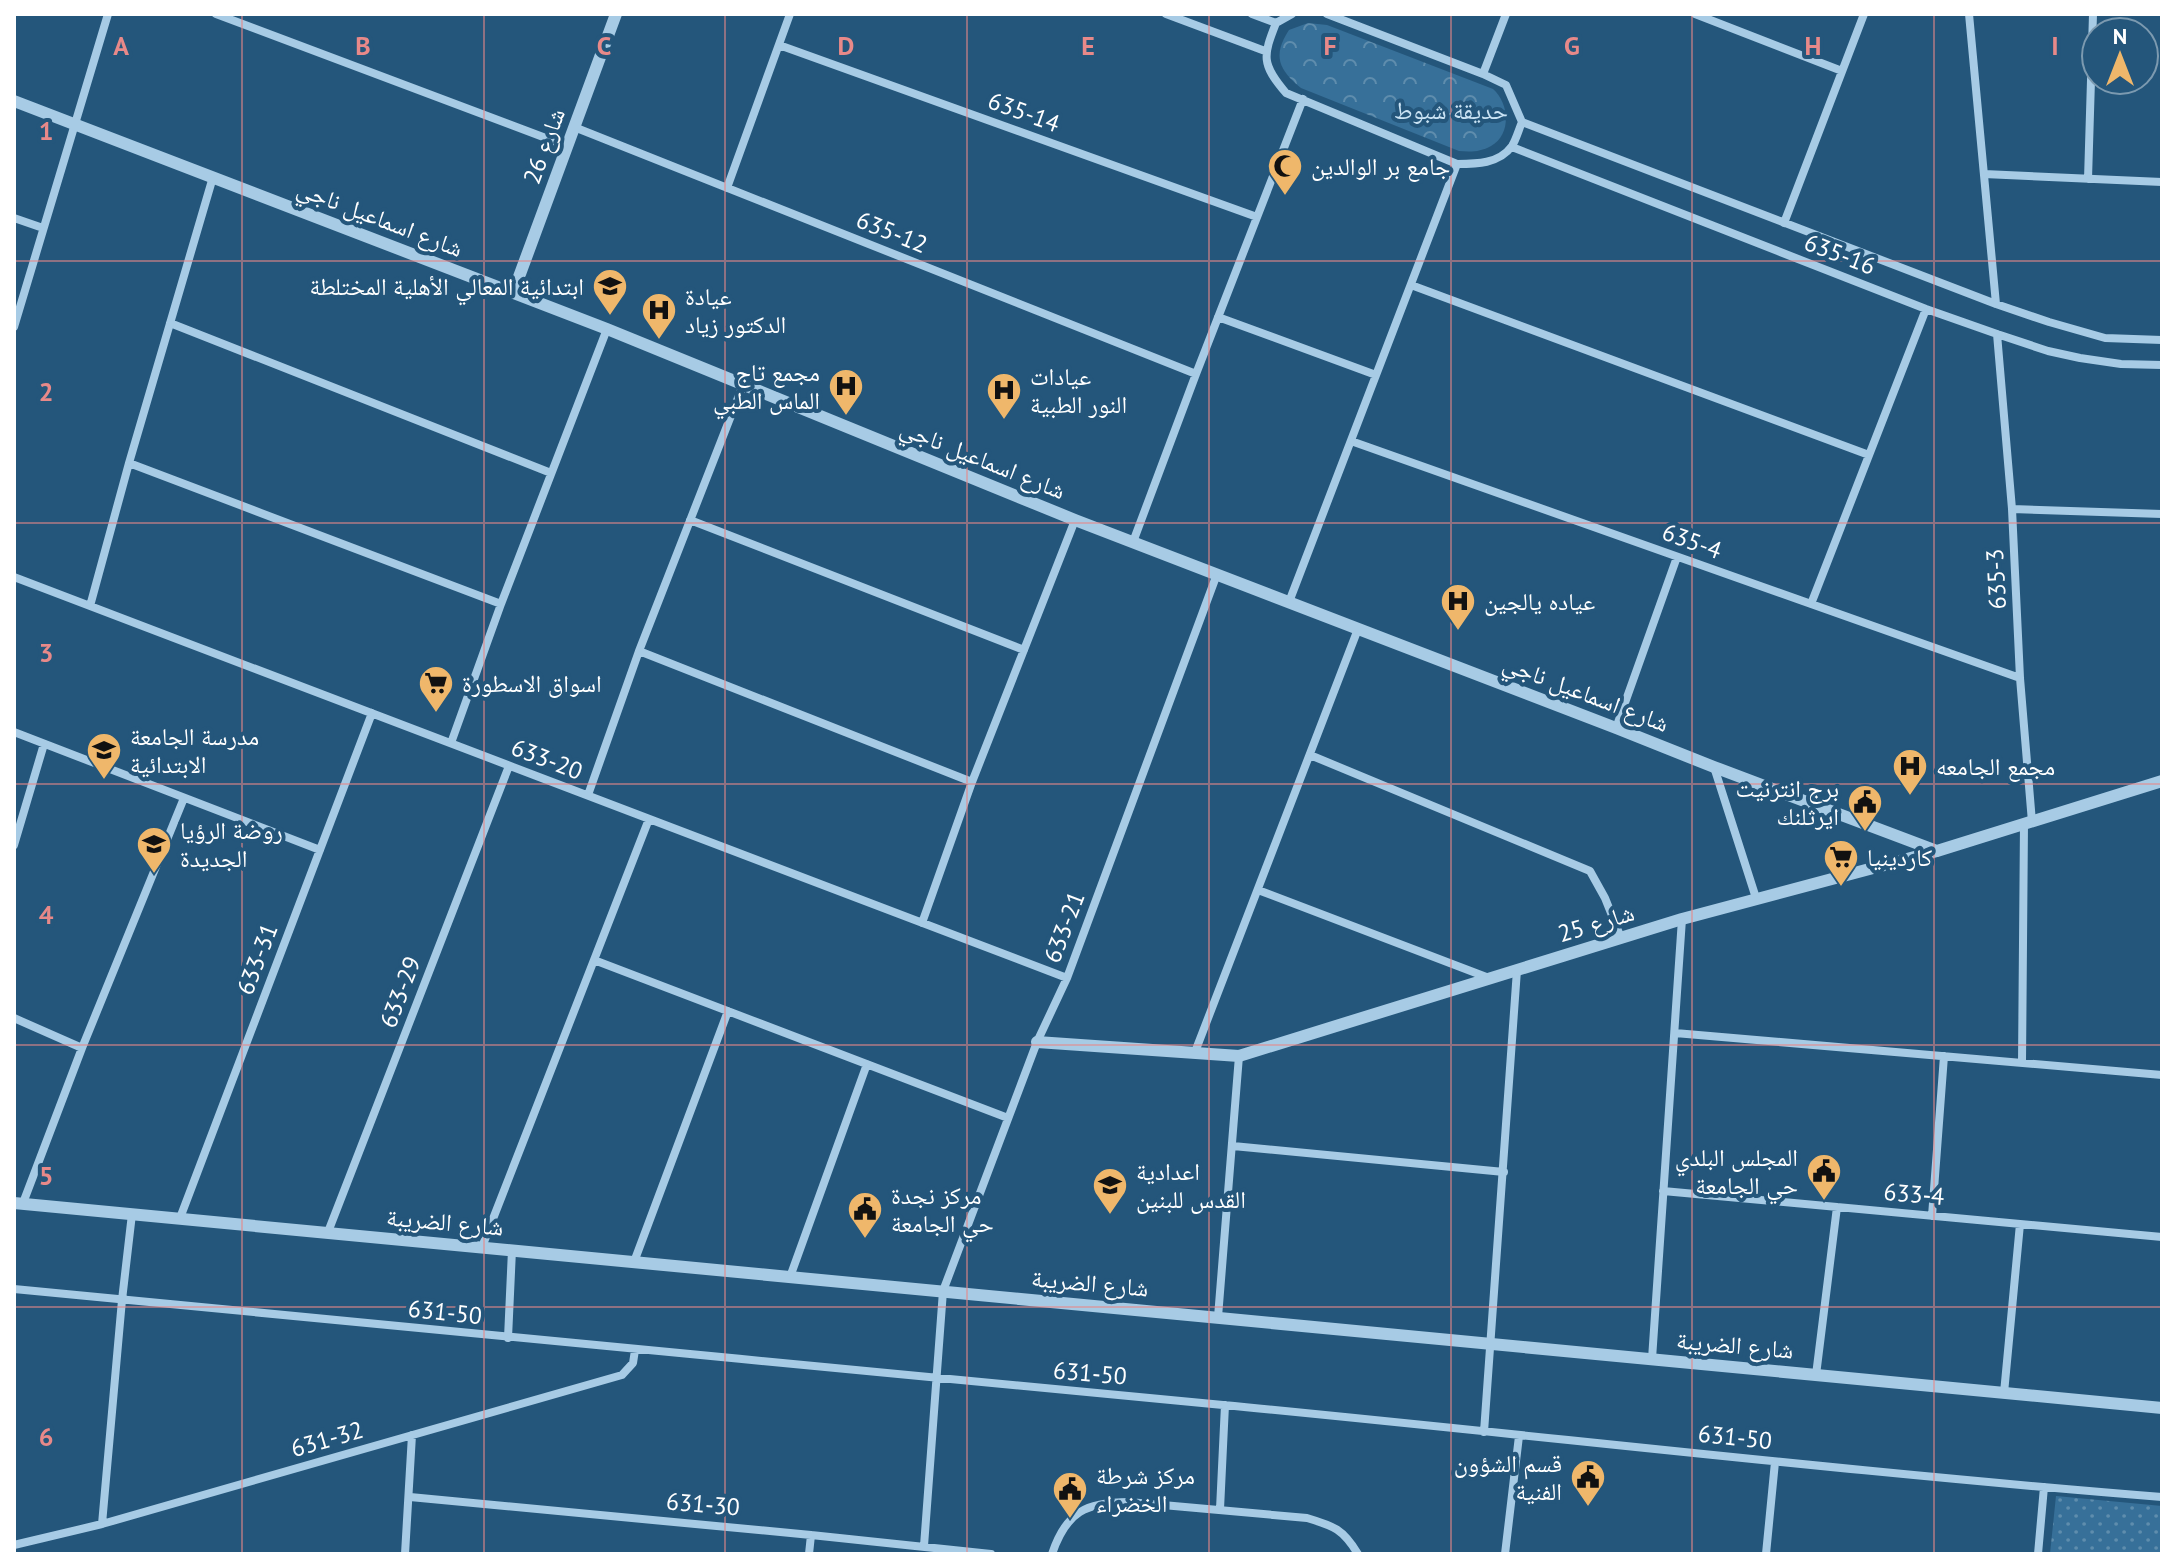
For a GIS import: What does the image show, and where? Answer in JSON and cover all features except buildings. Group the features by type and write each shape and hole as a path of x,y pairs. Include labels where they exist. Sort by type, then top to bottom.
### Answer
{"street":[{"path":"14,327 108,14"},
{"path":"216,14 567,146"},
{"name":"شارع 26","path":"513,293 616,14"},
{"path":"727,188 790,14"},
{"path":"1166,14 1265,51"},
{"path":"1252,14 1276,23"},
{"path":"1292,14 1276,23 1265,51 1270,70 1286,93 1457,164 1481,164 1500,157 1512,147 1522,122 1506,85 1329,14"},
{"path":"1483,74 1506,14"},
{"path":"1695,14 1842,71"},
{"path":"1784,223 1864,14"},
{"path":"1969,14 1996,304"},
{"path":"2088,179 2093,14"},
{"name":"635-14","path":"779,45 1257,217"},
{"path":"1133,542 1303,99"},
{"name":"شارع اسماعيل ناجي","path":"14,101 607,329 1075,520 1937,851"},
{"name":"635-16","path":"1522,122 1996,304 2105,338 2162,340"},
{"name":"635-12","path":"574,127 1196,374"},
{"name":"635-16","path":"1512,147 1997,334 2080,358 2121,364 2162,365"},
{"path":"1289,602 1457,164"},
{"path":"1984,174 2162,182"},
{"path":"90,606 213,177"},
{"path":"14,218 43,228"},
{"path":"1411,285 1869,455"},
{"path":"1811,604 1926,309"},
{"path":"1218,317 1376,375"},
{"path":"170,323 551,473"},
{"path":"451,743 607,329"},
{"name":"635-3","path":"1997,334 2012,509 2028,822 2022,1063"},
{"path":"588,795 639,651 743,385"},
{"name":"635-4","path":"1351,441 2020,678"},
{"path":"129,463 501,604"},
{"path":"2012,509 2162,514"},
{"path":"690,520 1024,650"},
{"path":"922,923 972,782 1075,520"},
{"path":"1616,728 1677,557"},
{"name":"633-21","path":"924,1546 943,1291 1037,1042 1067,978 1217,574"},
{"name":"633-20","path":"14,577 1067,978"},
{"path":"1195,1052 1358,629"},
{"path":"639,651 972,782"},
{"name":"633-31","path":"180,1218 372,713"},
{"path":"14,732 320,850"},
{"path":"14,845 44,744"},
{"path":"1310,755 1590,871 1621,938"},
{"name":"633-29","path":"328,1232 509,766"},
{"path":"1714,767 1756,898"},
{"name":"شارع 25","path":"1037,1042 1239,1056 1682,919 1937,851 2162,781"},
{"path":"18,1203 184,798"},
{"path":"482,1247 649,819"},
{"path":"1258,890 1490,979"},
{"path":"1652,1359 1682,919"},
{"path":"594,960 1008,1118"},
{"path":"1484,1432 1517,970"},
{"path":"634,1262 728,1011"},
{"path":"14,1018 82,1048"},
{"path":"1675,1033 2162,1075"},
{"path":"1218,1317 1239,1056"},
{"path":"1932,1216 1944,1056"},
{"path":"790,1277 867,1064"},
{"path":"1233,1146 1504,1172"},
{"name":"633-4","path":"1663,1191 2162,1237"},
{"name":"شارع الضريبة","path":"18,1203 2162,1408"},
{"path":"1816,1375 1837,1207"},
{"path":"102,1524 132,1214"},
{"path":"2004,1393 2020,1224"},
{"path":"508,1338 512,1250"},
{"name":"631-50","path":"14,1289 1225,1405 1775,1462 2162,1497"},
{"name":"631-32","path":"15,1548 622,1375 633,1363 635,1350"},
{"path":"1220,1509 1225,1405"},
{"path":"405,1554 412,1435"},
{"path":"1505,1554 1519,1436"},
{"path":"1766,1554 1775,1462"},
{"path":"2038,1554 2044,1487"},
{"name":"631-30","path":"410,1497 991,1554"},
{"path":"1052,1554 1059,1535 1074,1515 1097,1504 1129,1502 1307,1518 1333,1525 1347,1537 1358,1554"},
{"path":"809,1554 811,1535"}],"green space":[{"name":"حديقة شبوط","path":"1308,23 1327,25 1493,89 1502,102 1506,118 1498,141 1487,148 1459,151 1301,88 1283,69 1280,55 1289,30"},
{"path":"2056,1496 2162,1506 2162,1554 2050,1554"}],"place":[{"name":"جامع بر الوالدين","path":"1285,197"},
{"name":"ابتدائية المعالي الأهلية المختلطة","path":"610,317"},
{"name":"عيادة الدكتور زياد","path":"659,341"},
{"name":"مجمع تاج الماس الطبي","path":"846,417"},
{"name":"عيادات النور الطبية","path":"1004,421"},
{"name":"عياده يالجين","path":"1458,632"},
{"name":"اسواق الاسطورة","path":"436,714"},
{"name":"مدرسة الجامعة الابتدائية","path":"104,781"},
{"name":"مجمع الجامعه","path":"1910,797"},
{"name":"برج انترنيت ايرثلنك","path":"1865,833"},
{"name":"روضة الرؤيا الجديدة","path":"154,875"},
{"name":"كاردينيا","path":"1841,888"},
{"name":"المجلس البلدي حي الجامعة","path":"1824,1202"},
{"name":"اعدادية القدس للبنين","path":"1110,1216"},
{"name":"مركز نجدة حي الجامعة","path":"865,1240"},
{"name":"قسم الشؤون الفنية","path":"1588,1508"},
{"name":"مركز شرطة الخضراء","path":"1070,1520"}]}
